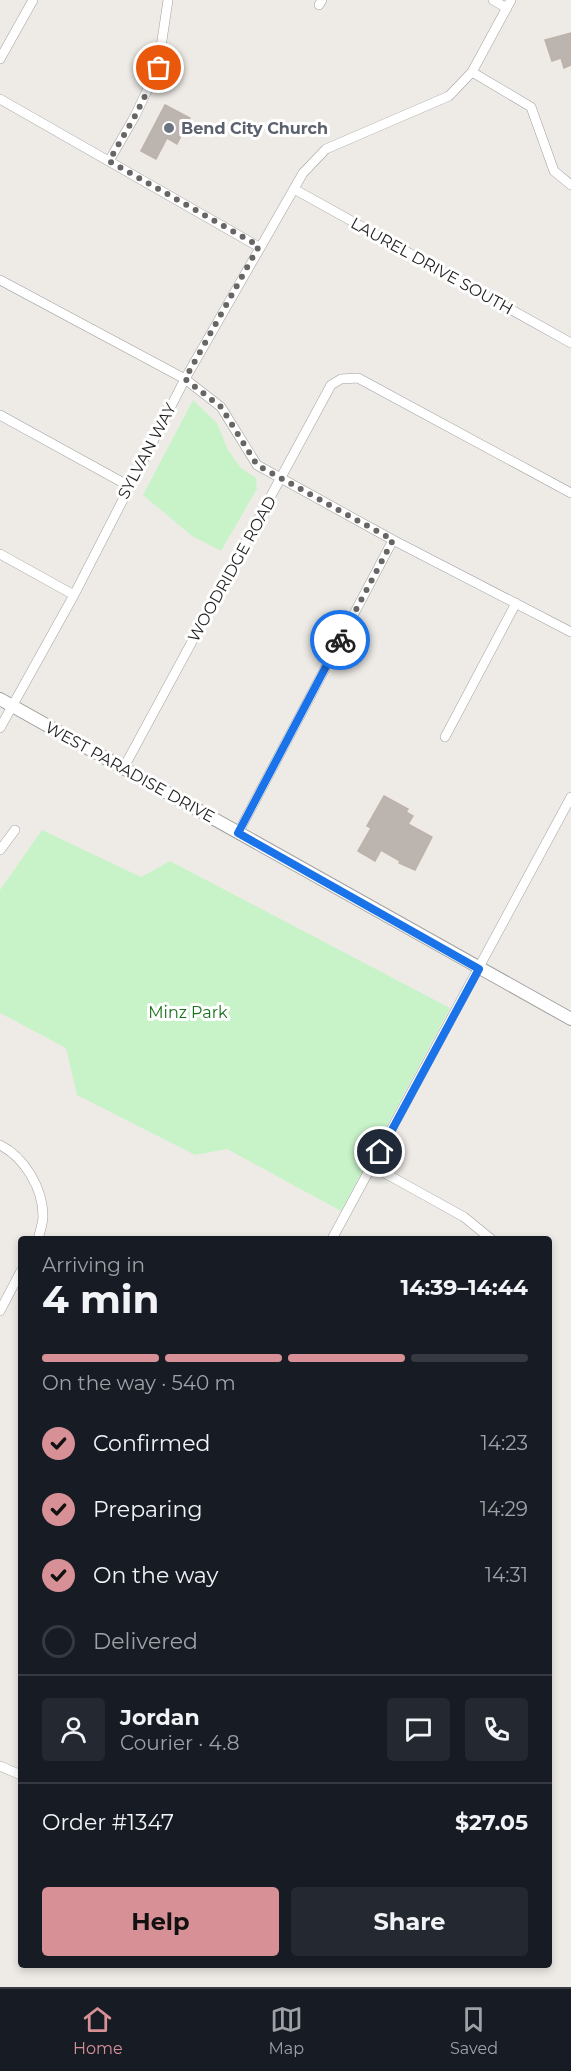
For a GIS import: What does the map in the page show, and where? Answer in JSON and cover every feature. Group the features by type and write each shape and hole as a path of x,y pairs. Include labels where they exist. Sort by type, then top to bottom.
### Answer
{"street":[{"path":"0,59 33,0"},
{"path":"109,161 159,68 168,0"},
{"path":"493,0 509,4"},
{"name":"SYLVAN WAY","path":"0,728 74,595 185,379 259,246 303,173 326,149 449,96 472,72 509,4"},
{"path":"472,72 531,107 554,171 571,185"},
{"path":"0,99 259,246"},
{"name":"LAUREL DRIVE SOUTH","path":"294,189 571,343"},
{"path":"0,279 185,379 221,407 257,465 393,540 571,632"},
{"name":"WOODRIDGE ROAD","path":"123,769 331,386 341,380 358,378 571,493"},
{"path":"0,416 129,486"},
{"path":"238,833 393,540"},
{"path":"0,554 74,595"},
{"path":"445,737 516,603"},
{"name":"WEST PARADISE DRIVE","path":"0,699 571,1019"},
{"path":"335,1236 571,797"},
{"path":"0,850 15,830"},
{"path":"0,1145 22,1162 37,1190 43,1216 39,1236"},
{"path":"372,1166 464,1217 487,1236"},
{"path":"0,1311 18,1277"},
{"path":"0,1766 18,1774"}],"green space":[{"path":"193,400 217,423 228,450 241,468 256,478 257,489 221,551 192,536 143,495"},
{"name":"Minz Park","path":"42,830 141,877 170,861 450,1008 341,1211 227,1149 195,1155 77,1095 66,1048 0,1013 0,890"}],"building":[{"path":"571,33 571,65 564,68 561,58 552,61 545,40"},
{"name":"Bend City Church","path":"165,105 190,118 177,144 167,138 156,159 141,151"},
{"path":"384,796 408,809 406,812 413,816 408,824 432,837 415,870 399,863 400,861 381,850 375,861 358,851 371,828 367,826"}],"way so far":[{"path":"159,68 109,161 259,246 185,379 221,407 257,465 393,540 340,640"}],"place":[{"name":"Bend City Church","path":"169,128"}],"route":[{"path":"340,640 238,833 479,969 380,1152"}]}
